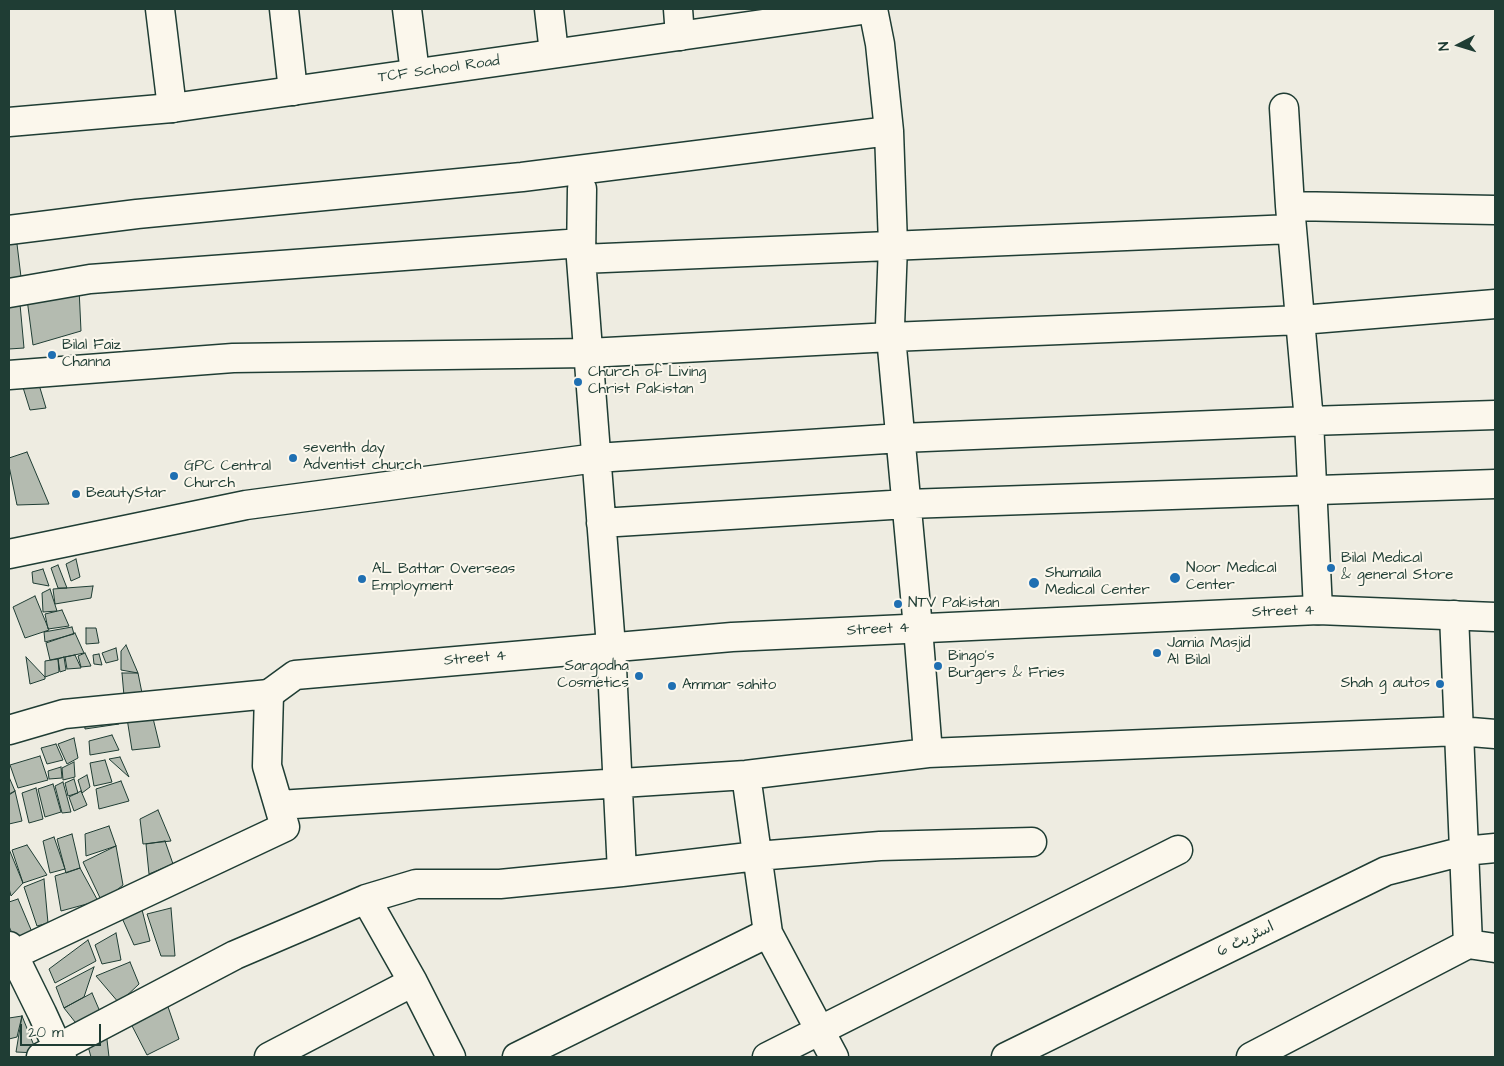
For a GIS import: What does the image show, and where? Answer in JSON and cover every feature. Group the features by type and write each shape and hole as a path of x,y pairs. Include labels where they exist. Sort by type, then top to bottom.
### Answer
{"street":[{"path":"160,9 172,108"},
{"path":"284,9 293,91"},
{"path":"407,9 415,73"},
{"path":"549,9 554,53"},
{"path":"678,9 680,36"},
{"name":"TCF School Road","path":"9,122 172,108 680,36 822,12 869,9"},
{"path":"873,9 880,44 888,131 893,245 890,326 928,752"},
{"path":"1284,108 1291,218 1310,421 1318,610"},
{"path":"9,230 137,214 522,177 888,131"},
{"path":"582,189 581,251 602,523 622,872"},
{"path":"9,293 90,278 581,251 893,245 1291,218 1495,210"},
{"path":"9,376 233,358 588,353 891,337 1301,320 1495,304"},
{"path":"9,554 246,505 596,458 901,438 1495,415"},
{"path":"602,523 907,504 1495,484"},
{"name":"Street 4","path":"269,694 295,675 732,637 1318,610 1495,617"},
{"path":"1454,615 1468,944"},
{"path":"9,730 64,714 269,694 267,766 285,827 10,952 42,1013 53,1055 235,955 366,899 416,884 500,884 757,856 880,846 1032,842"},
{"path":"278,805 746,775 928,752 1459,731 1495,734"},
{"path":"746,775 768,933 834,1057"},
{"name":"اسٹریٹ 6","path":"1006,1057 1386,871 1464,851 1495,848"},
{"path":"767,1057 1178,850"},
{"path":"366,899 413,982 451,1057"},
{"path":"517,1057 768,933"},
{"path":"1251,1057 1468,944 1495,948"},
{"path":"269,1057 413,982"}],"building":[{"path":"9,244 17,244 21,277 9,279"},
{"path":"79,288 81,331 33,345 27,299"},
{"path":"20,304 24,348 9,349 9,305"},
{"path":"37,378 46,408 30,410 21,381"},
{"path":"27,452 49,504 17,505 9,458"},
{"path":"76,559 80,577 71,581 66,564"},
{"path":"58,565 67,588 58,588 51,568"},
{"path":"43,569 49,586 33,583 32,572"},
{"path":"93,586 91,598 55,604 53,589"},
{"path":"50,589 57,611 43,612 42,593"},
{"path":"35,596 49,630 25,638 13,607"},
{"path":"62,610 69,626 48,629 45,614"},
{"path":"72,627 74,634 45,642 44,632"},
{"path":"86,628 96,628 99,643 86,644"},
{"path":"75,633 84,653 50,660 46,643"},
{"path":"126,645 138,673 121,670 121,651"},
{"path":"116,648 118,660 106,663 102,653"},
{"path":"85,653 91,666 81,667 78,656"},
{"path":"99,654 102,665 94,664 93,655"},
{"path":"75,655 81,668 67,669 65,657"},
{"path":"26,657 45,677 45,679 30,684"},
{"path":"64,657 66,670 60,672 58,659"},
{"path":"58,659 59,672 45,677 45,661"},
{"path":"122,673 138,673 143,698 124,696"},
{"path":"151,710 160,747 132,750 126,712"},
{"path":"115,711 119,724 85,729 84,718"},
{"path":"112,735 119,750 90,755 89,741"},
{"path":"74,738 78,758 67,764 58,744"},
{"path":"56,744 63,760 47,764 41,748"},
{"path":"40,756 48,780 18,788 10,765"},
{"path":"120,757 129,777 109,759"},
{"path":"105,760 112,782 94,786 90,763"},
{"path":"74,762 75,777 63,780 62,768"},
{"path":"61,767 62,778 49,779 48,771"},
{"path":"87,775 90,787 82,793 78,780"},
{"path":"9,777 15,791 9,794"},
{"path":"74,779 78,793 68,796 65,783"},
{"path":"121,781 129,801 99,809 96,789"},
{"path":"63,782 71,812 62,813 55,786"},
{"path":"53,784 61,812 45,817 38,789"},
{"path":"36,788 43,819 29,823 22,793"},
{"path":"15,791 22,821 9,824 9,795"},
{"path":"81,791 87,805 74,811 69,797"},
{"path":"158,810 171,841 143,844 140,819"},
{"path":"109,826 116,846 86,856 85,834"},
{"path":"72,834 80,868 66,873 57,839"},
{"path":"54,837 65,869 50,873 43,841"},
{"path":"165,841 173,864 149,874 146,844"},
{"path":"27,845 47,875 23,883 12,850"},
{"path":"116,846 123,885 102,902 83,862"},
{"path":"9,849 23,883 11,896 9,888"},
{"path":"80,868 98,901 61,911 55,876"},
{"path":"44,879 48,923 37,926 24,887"},
{"path":"139,898 150,941 134,945 118,909"},
{"path":"18,899 32,932 14,939 9,926 9,902"},
{"path":"171,908 175,956 161,956 147,914"},
{"path":"116,933 121,960 102,964 95,945"},
{"path":"88,940 96,961 55,983 49,969"},
{"path":"130,962 139,984 119,1003 96,976"},
{"path":"94,967 84,997 64,1008 56,987"},
{"path":"92,993 101,1014 79,1027 64,1008"},
{"path":"165,998 179,1039 147,1055 129,1020"},
{"path":"22,1016 17,1037 9,1039 9,1018"},
{"path":"22,1016 37,1053 16,1052"},
{"path":"106,1031 109,1057 91,1057 86,1039"}],"place":[{"name":"Bilal Faiz Channa","path":"52,355"},
{"name":"Church of Living Christ Pakistan","path":"578,382"},
{"name":"seventh day Adventist church","path":"293,458"},
{"name":"GPC Central Church","path":"174,476"},
{"name":"BeautyStar","path":"76,494"},
{"name":"Bilal Medical & general Store","path":"1331,568"},
{"name":"Noor Medical Center","path":"1175,578"},
{"name":"AL Battar Overseas Employment","path":"362,579"},
{"name":"Shumaila Medical Center","path":"1034,583"},
{"name":"NTV Pakistan","path":"898,604"},
{"name":"Jamia Masjid Al Bilal","path":"1157,653"},
{"name":"Bingo’s Burgers & Fries","path":"938,666"},
{"name":"Sargodha Cosmetics","path":"639,676"},
{"name":"Shah g autos","path":"1440,684"},
{"name":"Ammar sahito","path":"672,686"}]}
